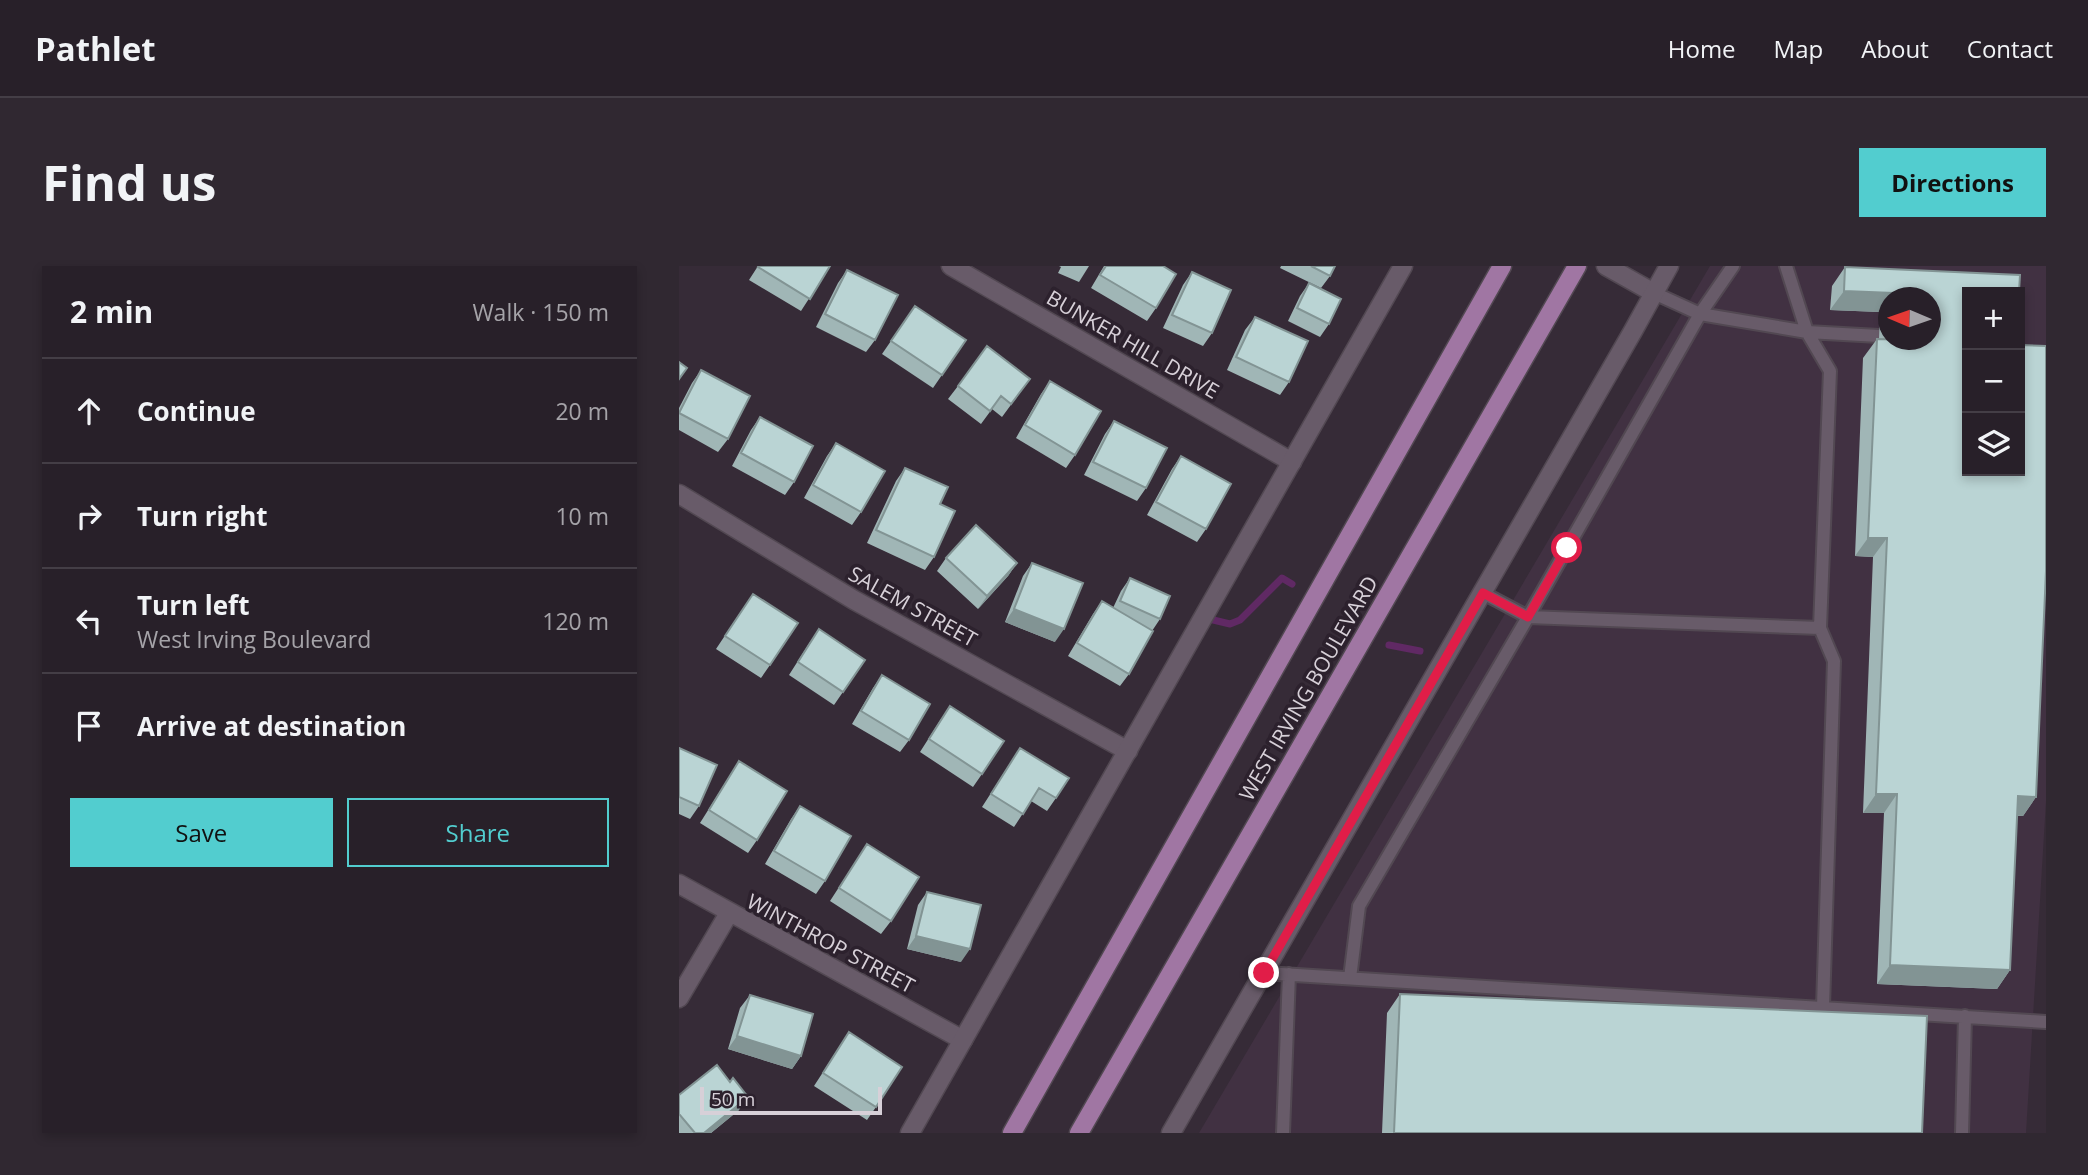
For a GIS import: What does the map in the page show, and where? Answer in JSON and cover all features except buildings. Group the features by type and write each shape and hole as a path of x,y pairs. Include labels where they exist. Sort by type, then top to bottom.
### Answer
{"main road":[{"name":"WEST IRVING BOULEVARD","path":"1012,1133 1502,266"},
{"name":"WEST IRVING BOULEVARD","path":"1079,1133 1577,266"}],"street":[{"name":"BUNKER HILL DRIVE","path":"951,266 1292,462"},
{"path":"910,1133 1403,266"},
{"path":"1606,266 1654,293"},
{"path":"1171,1133 1669,266"},
{"name":"SALEM STREET","path":"679,495 854,600 1128,751"},
{"name":"WINTHROP STREET","path":"679,884 963,1040"},
{"path":"679,998 729,913"}],"lane":[{"path":"1350,978 1359,906 1528,617 1700,314 1733,266"},
{"path":"1786,266 1807,332 1830,371 1820,628 1833,661 1823,1007"},
{"path":"1654,293 1700,314 1807,332 1878,337"},
{"path":"1483,593 1528,617 1820,628"},
{"path":"1264,973 2046,1022"},
{"path":"1283,1133 1289,974"},
{"path":"1962,1133 1965,1016"}],"shaded area":[{"path":"1710,266 2046,266 2046,801 2026,1133 1199,1133"}],"waterway":[{"path":"1205,618 1230,624 1240,620 1282,578 1292,584"},
{"path":"1389,645 1420,651"}],"route":[{"path":"1264,973 1483,593 1528,617 1567,548"}]}
